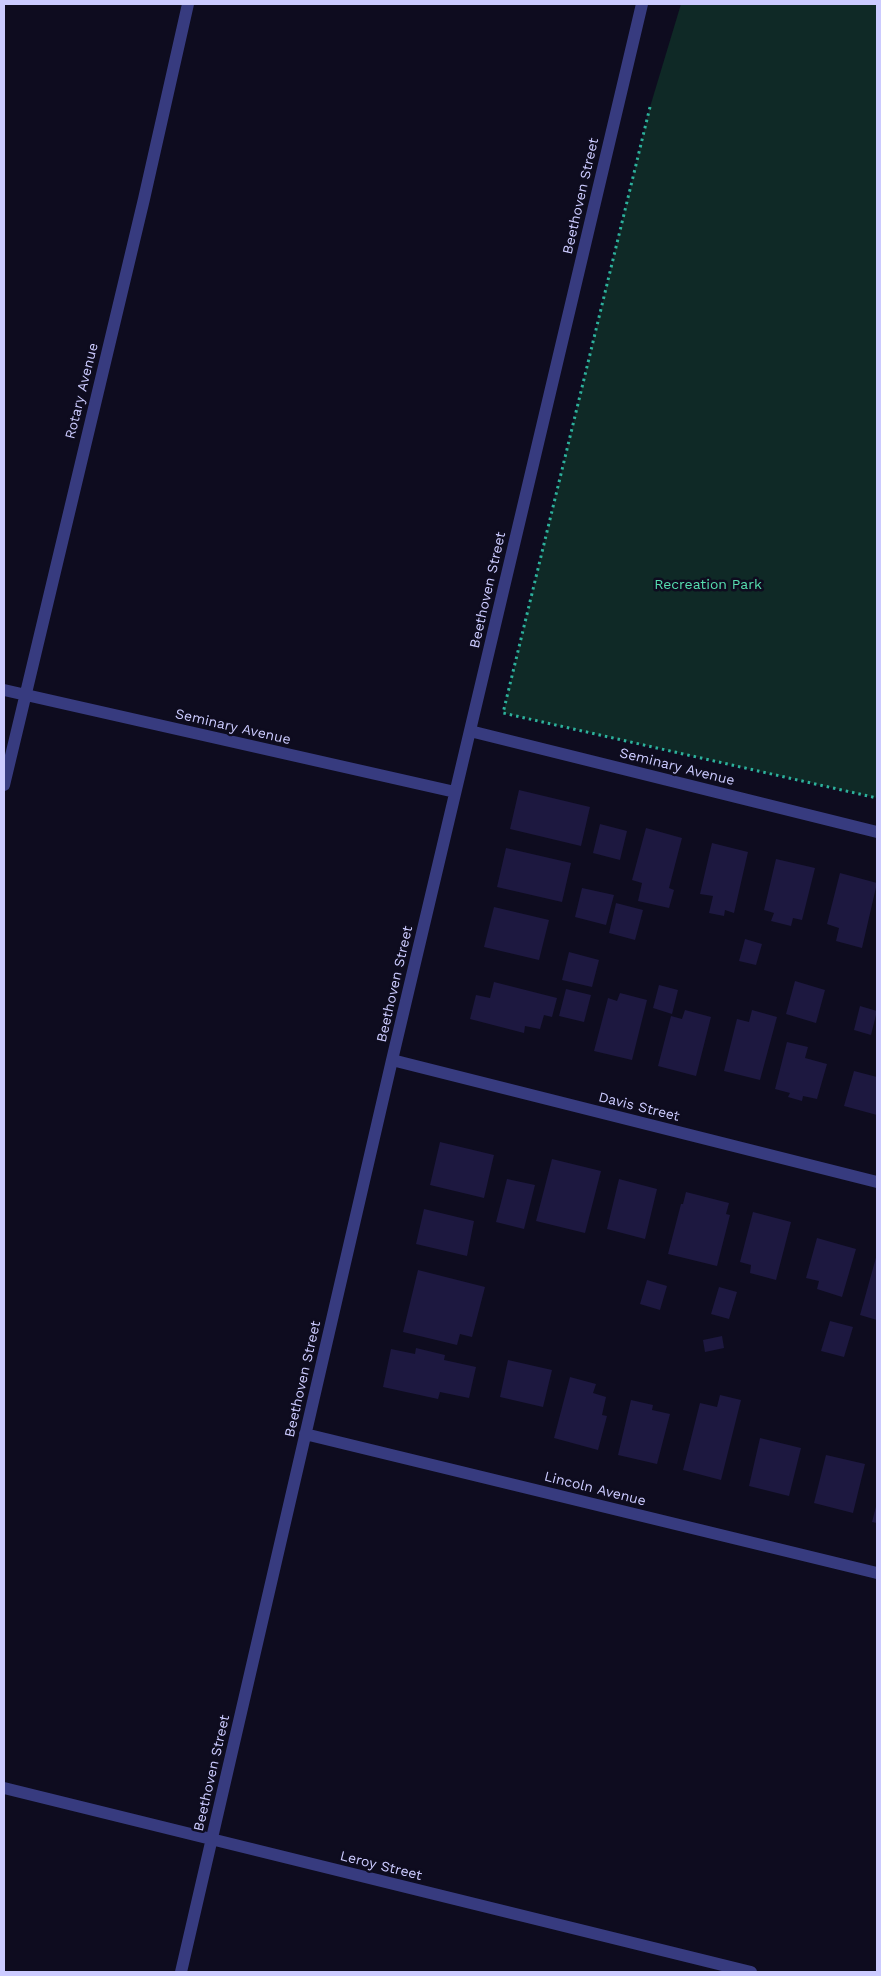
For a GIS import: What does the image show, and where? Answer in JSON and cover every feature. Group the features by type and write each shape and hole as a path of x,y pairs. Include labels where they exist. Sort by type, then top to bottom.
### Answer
{"street":[{"name":"Rotary Avenue","path":"4,785 144,199 188,4"},
{"name":"Beethoven Street","path":"181,1972 392,1060 642,4"},
{"name":"Seminary Avenue","path":"4,690 455,792"},
{"name":"Seminary Avenue","path":"470,731 877,832"},
{"name":"Davis Street","path":"392,1060 877,1182"},
{"name":"Lincoln Avenue","path":"306,1434 877,1573"},
{"name":"Leroy Street","path":"4,1788 751,1972"}],"path":[{"path":"650,108 503,713 877,798"}],"green space":[{"name":"Recreation Park","path":"681,4 877,4 877,798 503,713 650,107"}],"building":[{"path":"519,790 590,807 581,846 510,829"},
{"path":"600,824 627,831 620,860 593,853"},
{"path":"646,828 682,838 669,888 674,890 669,908 638,901 642,883 632,880"},
{"path":"712,843 748,852 734,913 725,910 724,916 709,913 713,896 700,894"},
{"path":"506,848 571,863 562,902 497,887"},
{"path":"776,859 815,868 802,920 793,918 791,926 771,921 774,913 764,910"},
{"path":"840,873 877,883 862,948 836,941 839,928 827,924"},
{"path":"582,888 614,895 606,925 575,917"},
{"path":"616,903 643,910 635,940 609,933"},
{"path":"494,907 549,920 539,960 484,947"},
{"path":"745,939 762,944 756,965 739,961"},
{"path":"569,952 599,960 592,987 562,980"},
{"path":"795,981 825,990 816,1023 786,1014"},
{"path":"494,982 557,998 552,1017 544,1015 540,1029 525,1026 524,1033 470,1019 476,995 490,998"},
{"path":"659,985 678,990 672,1014 653,1008"},
{"path":"566,989 591,995 584,1022 559,1016"},
{"path":"620,993 647,1000 632,1060 594,1051 608,998 617,1001"},
{"path":"860,1006 877,1011 871,1035 854,1030"},
{"path":"685,1010 711,1017 696,1076 658,1066 671,1016 682,1019"},
{"path":"752,1010 777,1017 760,1080 724,1071 737,1019 749,1022"},
{"path":"787,1042 808,1047 805,1058 827,1064 817,1099 803,1096 802,1101 788,1097 790,1093 775,1089"},
{"path":"854,1071 877,1077 877,1115 844,1106"},
{"path":"440,1142 494,1155 484,1198 430,1185"},
{"path":"552,1159 601,1171 585,1233 536,1221"},
{"path":"507,1179 535,1185 524,1229 496,1222"},
{"path":"619,1179 657,1189 645,1239 607,1229"},
{"path":"686,1192 729,1203 726,1214 730,1215 717,1266 668,1254"},
{"path":"424,1209 474,1221 467,1256 416,1244"},
{"path":"753,1212 791,1222 776,1280 750,1273 751,1265 740,1262"},
{"path":"817,1238 856,1249 842,1297 817,1289 819,1281 806,1278"},
{"path":"877,1254 877,1320 860,1315"},
{"path":"418,1270 485,1287 472,1337 460,1334 457,1345 403,1332"},
{"path":"647,1280 667,1286 660,1310 640,1304"},
{"path":"719,1287 737,1292 729,1319 711,1314"},
{"path":"830,1321 853,1327 844,1357 821,1351"},
{"path":"722,1336 724,1348 705,1352 703,1340"},
{"path":"416,1348 445,1355 444,1360 476,1367 469,1398 440,1392 438,1399 383,1387 391,1349 415,1354"},
{"path":"508,1360 552,1370 543,1407 500,1397"},
{"path":"570,1377 596,1384 593,1393 606,1397 602,1415 607,1416 598,1450 554,1438"},
{"path":"720,1395 741,1400 721,1480 683,1470 700,1403 717,1407"},
{"path":"631,1400 653,1405 652,1410 670,1414 657,1464 618,1455"},
{"path":"760,1438 801,1448 789,1496 749,1486"},
{"path":"826,1455 865,1464 853,1513 814,1503"},
{"path":"877,1503 877,1523 872,1522"}]}
